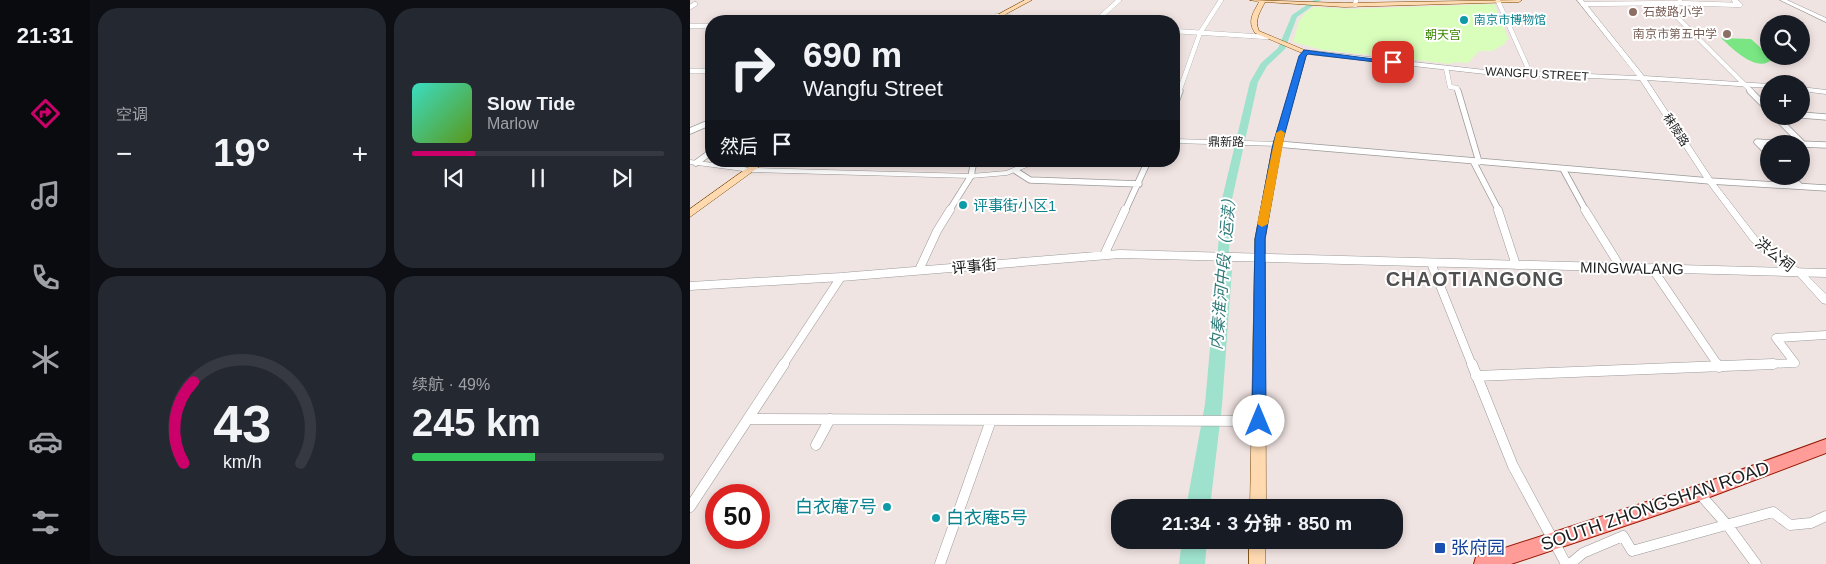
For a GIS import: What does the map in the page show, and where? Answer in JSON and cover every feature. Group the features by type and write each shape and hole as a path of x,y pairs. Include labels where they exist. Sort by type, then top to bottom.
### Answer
{"main road":[{"path":"999,15 1029,0"},
{"path":"1253,0 1324,5 1519,0"},
{"path":"1258,499 1259,257 1267,194 1277,144 1303,56 1306,52 1267,37 1257,32 1252,26 1252,21 1263,0"},
{"path":"691,213 755,167"},
{"name":"SOUTH ZHONGSHAN ROAD","path":"1483,564 1550,534 1699,493 1826,446"},
{"path":"1257,549 1257,564"}],"street":[{"path":"1103,15 1119,0"},
{"path":"1180,90 1200,33 1221,0"},
{"path":"1306,4 1313,0"},
{"path":"1582,2 1679,2 1740,5 1734,0"},
{"path":"1784,0 1826,20"},
{"path":"1498,1 1531,75"},
{"name":"秣陵路","path":"1582,2 1642,78 1710,181"},
{"path":"1663,3 1760,101"},
{"path":"690,7 695,4"},
{"path":"690,26 705,26"},
{"path":"1180,31 1267,37"},
{"name":"WANGFU STREET","path":"1306,52 1446,68 1531,75 1642,78 1760,85"},
{"path":"1446,68 1450,87 1456,88 1476,161 1498,209 1516,265"},
{"path":"690,71 705,71"},
{"path":"1810,91 1825,92"},
{"path":"1810,116 1826,117"},
{"path":"690,131 705,125"},
{"path":"1784,125 1794,135"},
{"name":"鼎新路","path":"1180,141 1277,144"},
{"path":"1277,144 1710,181 1826,188"},
{"path":"1810,144 1826,145"},
{"path":"693,162 705,155"},
{"path":"729,167 751,170 971,176 1016,171 1025,167"},
{"path":"919,270 937,231 971,176 973,167"},
{"path":"1104,255 1146,167"},
{"path":"1563,169 1572,189 1622,268"},
{"path":"1016,171 1030,180 1139,184"},
{"name":"洪公祠","path":"1710,181 1711,188 1748,240 1773,263 1799,272"},
{"name":"评事街","path":"690,286 841,277 1104,255 1259,257"},
{"name":"MINGWALANG","path":"1259,257 1826,273"},
{"path":"1431,263 1513,466 1566,564"},
{"path":"1652,268 1719,367"},
{"path":"1799,272 1826,300"},
{"path":"690,507 841,277"},
{"path":"1476,376 1795,363 1776,338 1826,335"},
{"path":"749,419 1259,421"},
{"path":"816,445 830,419"},
{"path":"940,564 991,420"},
{"path":"1699,493 1728,526 1756,564"},
{"path":"1570,564 1583,553 1623,536 1632,551 1773,512 1790,525 1811,523 1826,516"}],"green space":[{"name":"朝天宫","path":"1494,4 1509,40 1506,40 1505,44 1492,51 1479,51 1468,63 1453,62 1452,64 1323,50 1293,42 1299,21 1306,12 1315,7 1349,9"},
{"path":"1721,38 1751,39 1760,47 1760,64 1753,62"}],"water":[{"path":"1217,270 1232,270 1222,405 1211,499 1188,499 1205,404"},
{"path":"1181,549 1206,549 1205,564 1179,564"}],"waterway":[{"name":"内秦淮河中段（运渎）","path":"1221,286 1227,199 1254,82 1264,65 1281,49 1294,16 1318,0"}],"slow traffic":[{"path":"1262,224 1277,144 1281,133"}],"place":[{"name":"石鼓路小学","path":"1633,12"},
{"name":"南京市博物馆","path":"1464,20"},
{"name":"南京市第五中学","path":"1727,34"},
{"name":"评事街小区1","path":"963,205"},
{"name":"白衣庵7号","path":"887,507"},
{"name":"白衣庵5号","path":"936,518"},
{"name":"张府园","path":"1440,548"}],"district":[{"name":"CHAOTIANGONG","path":"1475,279"}],"route":[{"path":"1259,421 1260,239 1277,144 1303,56 1306,52 1393,62"}]}
